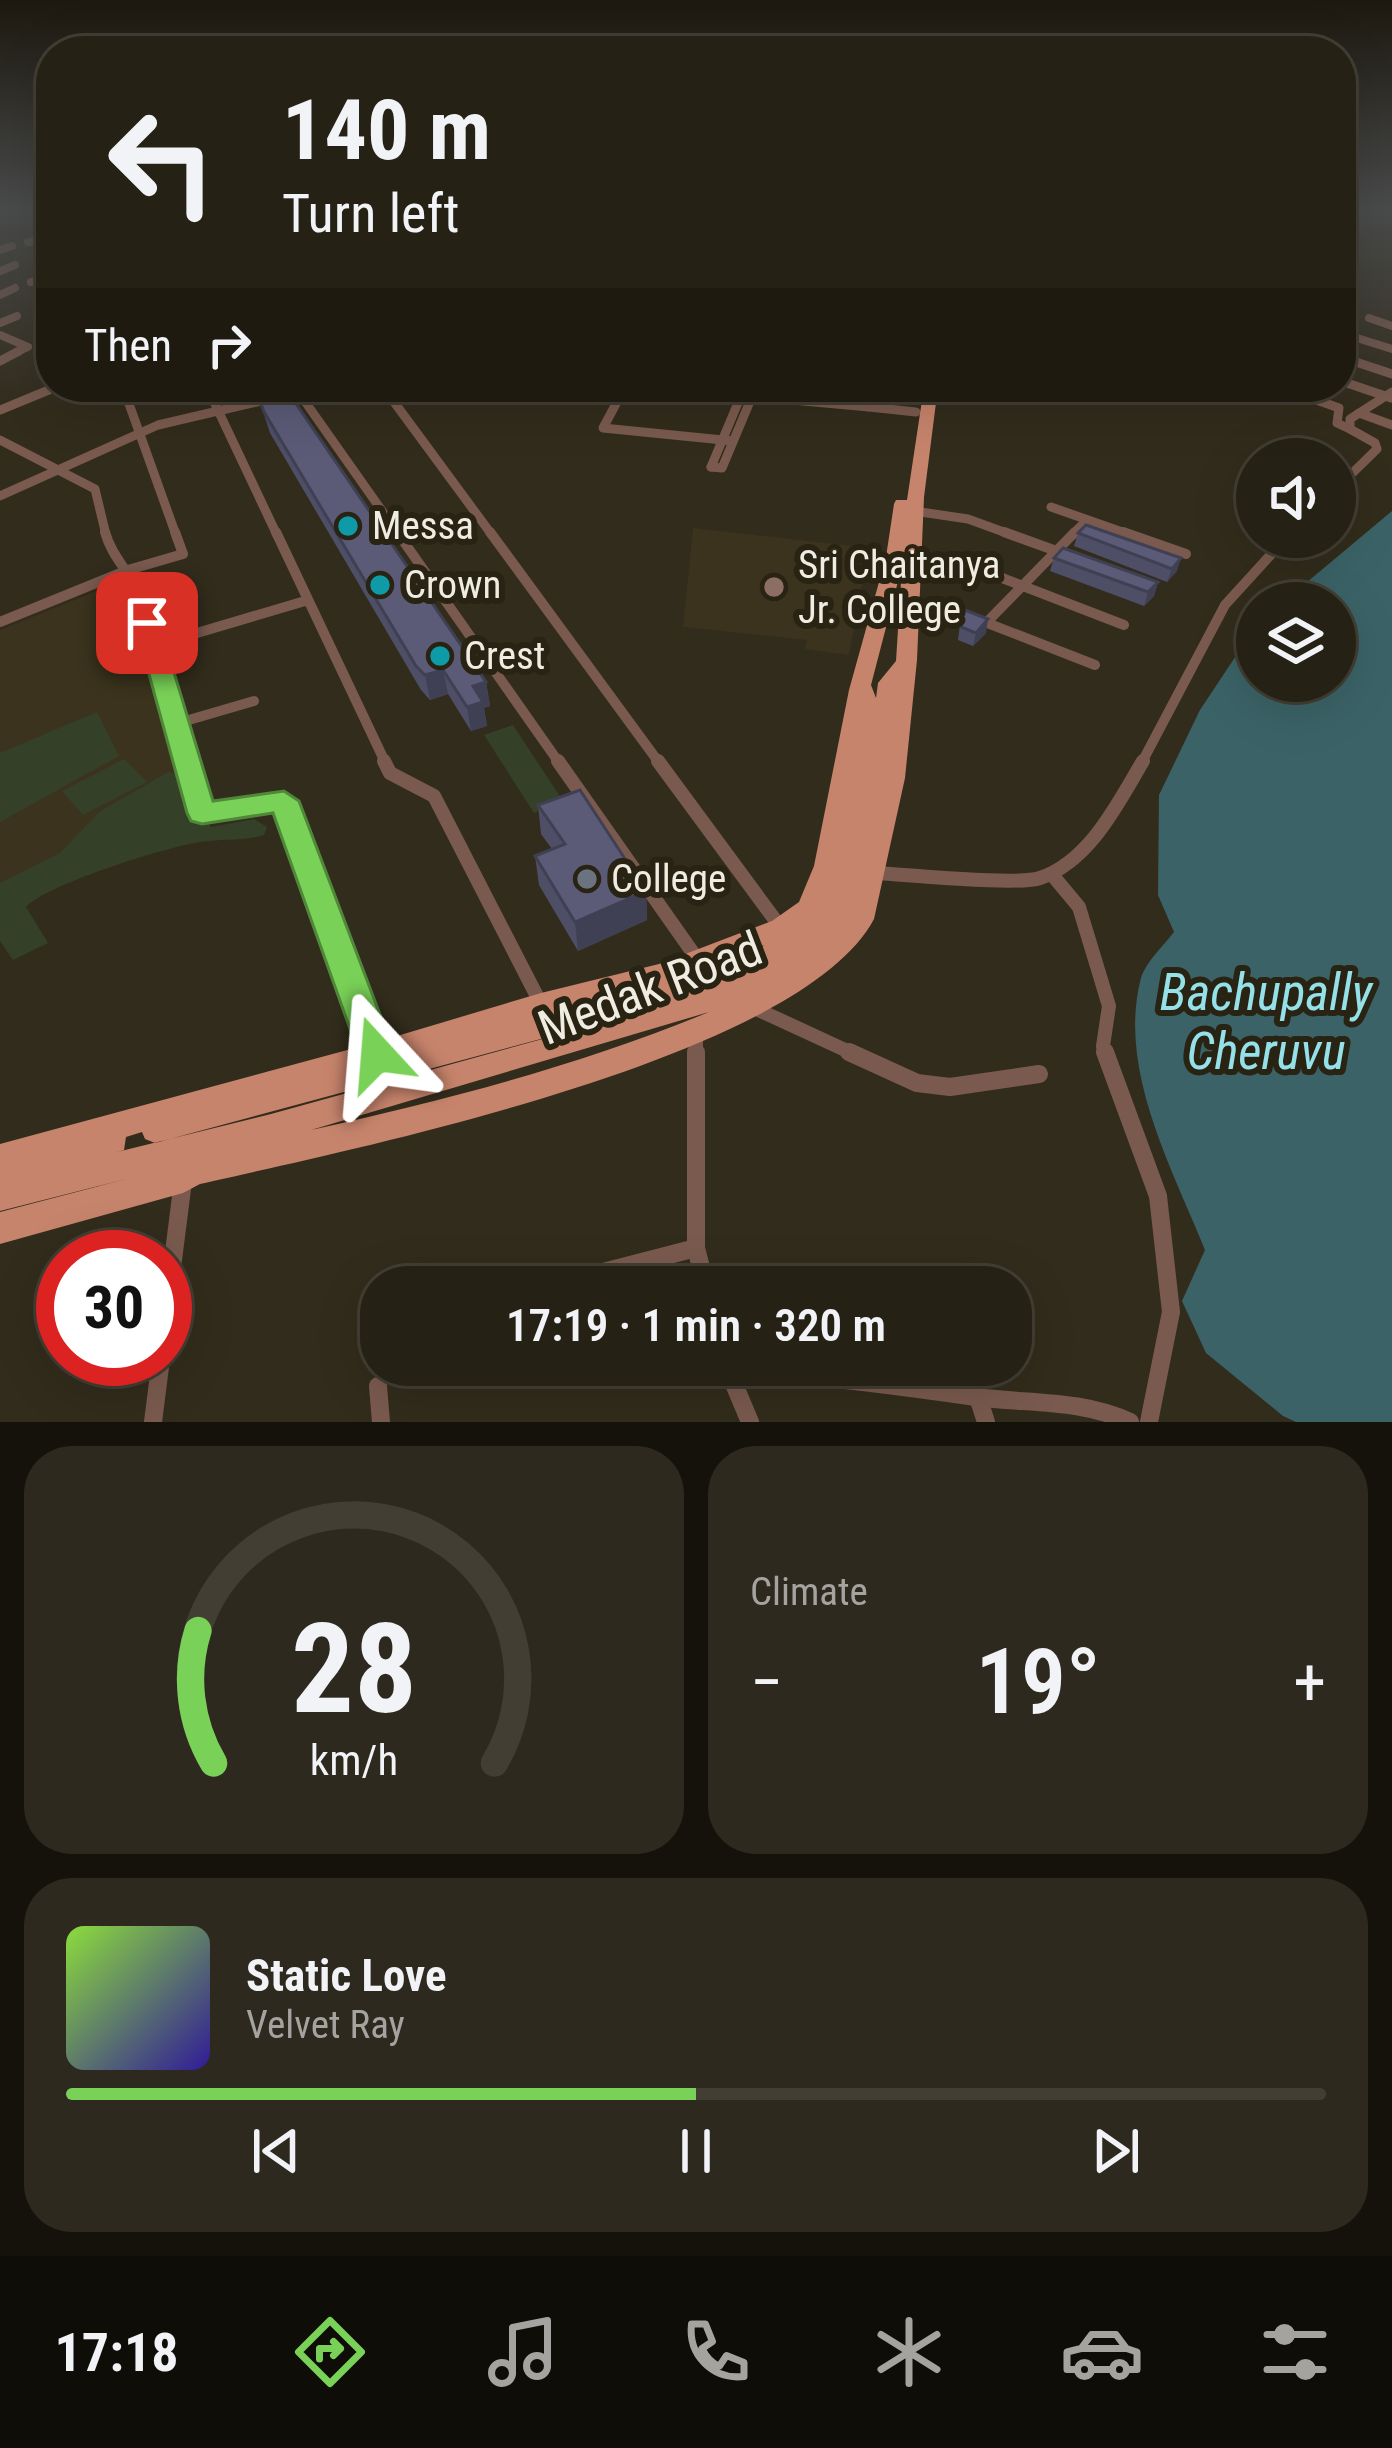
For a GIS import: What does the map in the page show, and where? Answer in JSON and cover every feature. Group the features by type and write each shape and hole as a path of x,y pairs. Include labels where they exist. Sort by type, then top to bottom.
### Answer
{"main road":[{"name":"Medak Road","path":"0,1158 662,974 781,928 809,908 826,866 874,683 918,402"},
{"name":"Medak Road","path":"0,1228 191,1172 453,1110 696,1032 791,987 828,960 856,927 870,898 891,811 908,659 914,511 929,402"},
{"path":"0,1177 118,1138 682,989 766,959 831,902 844,871 874,683 908,659"},
{"path":"0,1196 271,1128 596,1037 713,1000 782,970 818,939 848,903 879,785 874,683"}],"street":[{"path":"31,282 36,282"},
{"path":"0,295 15,288"},
{"path":"0,322 17,316"},
{"path":"1369,318 1392,326"},
{"path":"0,335 28,347 0,361"},
{"path":"1356,338 1392,349"},
{"path":"1356,362 1392,374"},
{"path":"1356,386 1390,396"},
{"path":"0,410 36,395"},
{"path":"1352,430 1350,419 1390,396"},
{"path":"0,622 128,570 183,554 128,402"},
{"path":"214,402 390,773 434,796 541,1004"},
{"path":"0,501 174,422 246,402"},
{"path":"303,402 698,960"},
{"path":"394,402 781,928"},
{"path":"617,402 603,428 727,440 743,402"},
{"path":"831,402 869,407 900,402"},
{"path":"869,407 870,402"},
{"path":"1322,402 1339,408 1337,422 1375,443 1377,449 1356,470"},
{"path":"1359,413 1392,425"},
{"path":"0,440 95,489 111,555 128,570 202,813 284,801 377,1054"},
{"path":"1051,507 1186,554"},
{"path":"914,511 968,520 1077,559"},
{"path":"986,623 1088,520"},
{"path":"873,873 1054,877 1082,849 1154,747 1223,608 1266,558"},
{"path":"958,561 1124,626"},
{"path":"153,646 305,601"},
{"path":"958,612 1095,665"},
{"path":"176,724 254,701"},
{"path":"1054,877 1079,907 1109,1006 1102,1046 1158,1196 1171,1312 1149,1422"},
{"path":"752,1007 917,1083 950,1087 1040,1074"},
{"path":"696,1032 696,1248 701,1266"},
{"path":"177,1230 183,1178"},
{"path":"626,1266 696,1248"},
{"path":"153,1422 157,1386"},
{"path":"377,1386 381,1422"},
{"path":"734,1386 750,1422"},
{"path":"914,1386 1100,1408 1130,1422"},
{"path":"979,1397 986,1422"}],"shaded area":[{"name":"Sri Chaitanya Jr. College","path":"693,528 869,548 849,655 805,649 807,640 683,627"},
{"path":"124,580 153,689 201,832 0,899 0,630"}],"green space":[{"path":"97,712 119,756 0,822 0,753"},
{"path":"513,725 563,801 534,813 484,735"},
{"path":"124,759 147,782 83,815 62,791"},
{"path":"168,772 182,774 211,827 254,819 267,827 264,835 169,849 59,887 26,907 48,943 13,960 0,941 0,883 60,853 99,812"}],"water":[{"name":"Bachupally Cheruvu","path":"1392,511 1392,1422 1296,1422 1206,1353 1182,1301 1205,1250 1152,1117 1136,1047 1136,1012 1143,972 1174,932 1158,895 1159,795 1200,710 1236,656 1236,702 1356,702 1356,582 1307,582 1336,558 1356,558 1356,541"}],"building":[{"path":"260,402 295,402 486,682 473,686 483,702 467,707 443,670 425,675 416,666"},
{"path":"1086,525 1181,558 1172,569 1078,533"},
{"path":"1063,548 1158,582 1148,592 1054,558"},
{"path":"962,609 988,619 976,633 961,627"},
{"path":"580,790 646,891 575,922 535,856 565,844 538,805"}],"place":[{"name":"Messa","path":"348,526"},
{"name":"Crown","path":"380,585"},
{"name":"Sri Chaitanya Jr. College","path":"774,587"},
{"name":"Crest","path":"440,656"},
{"name":"College","path":"587,879"}],"route":[{"path":"147,623 202,813 284,801 377,1054"}]}
